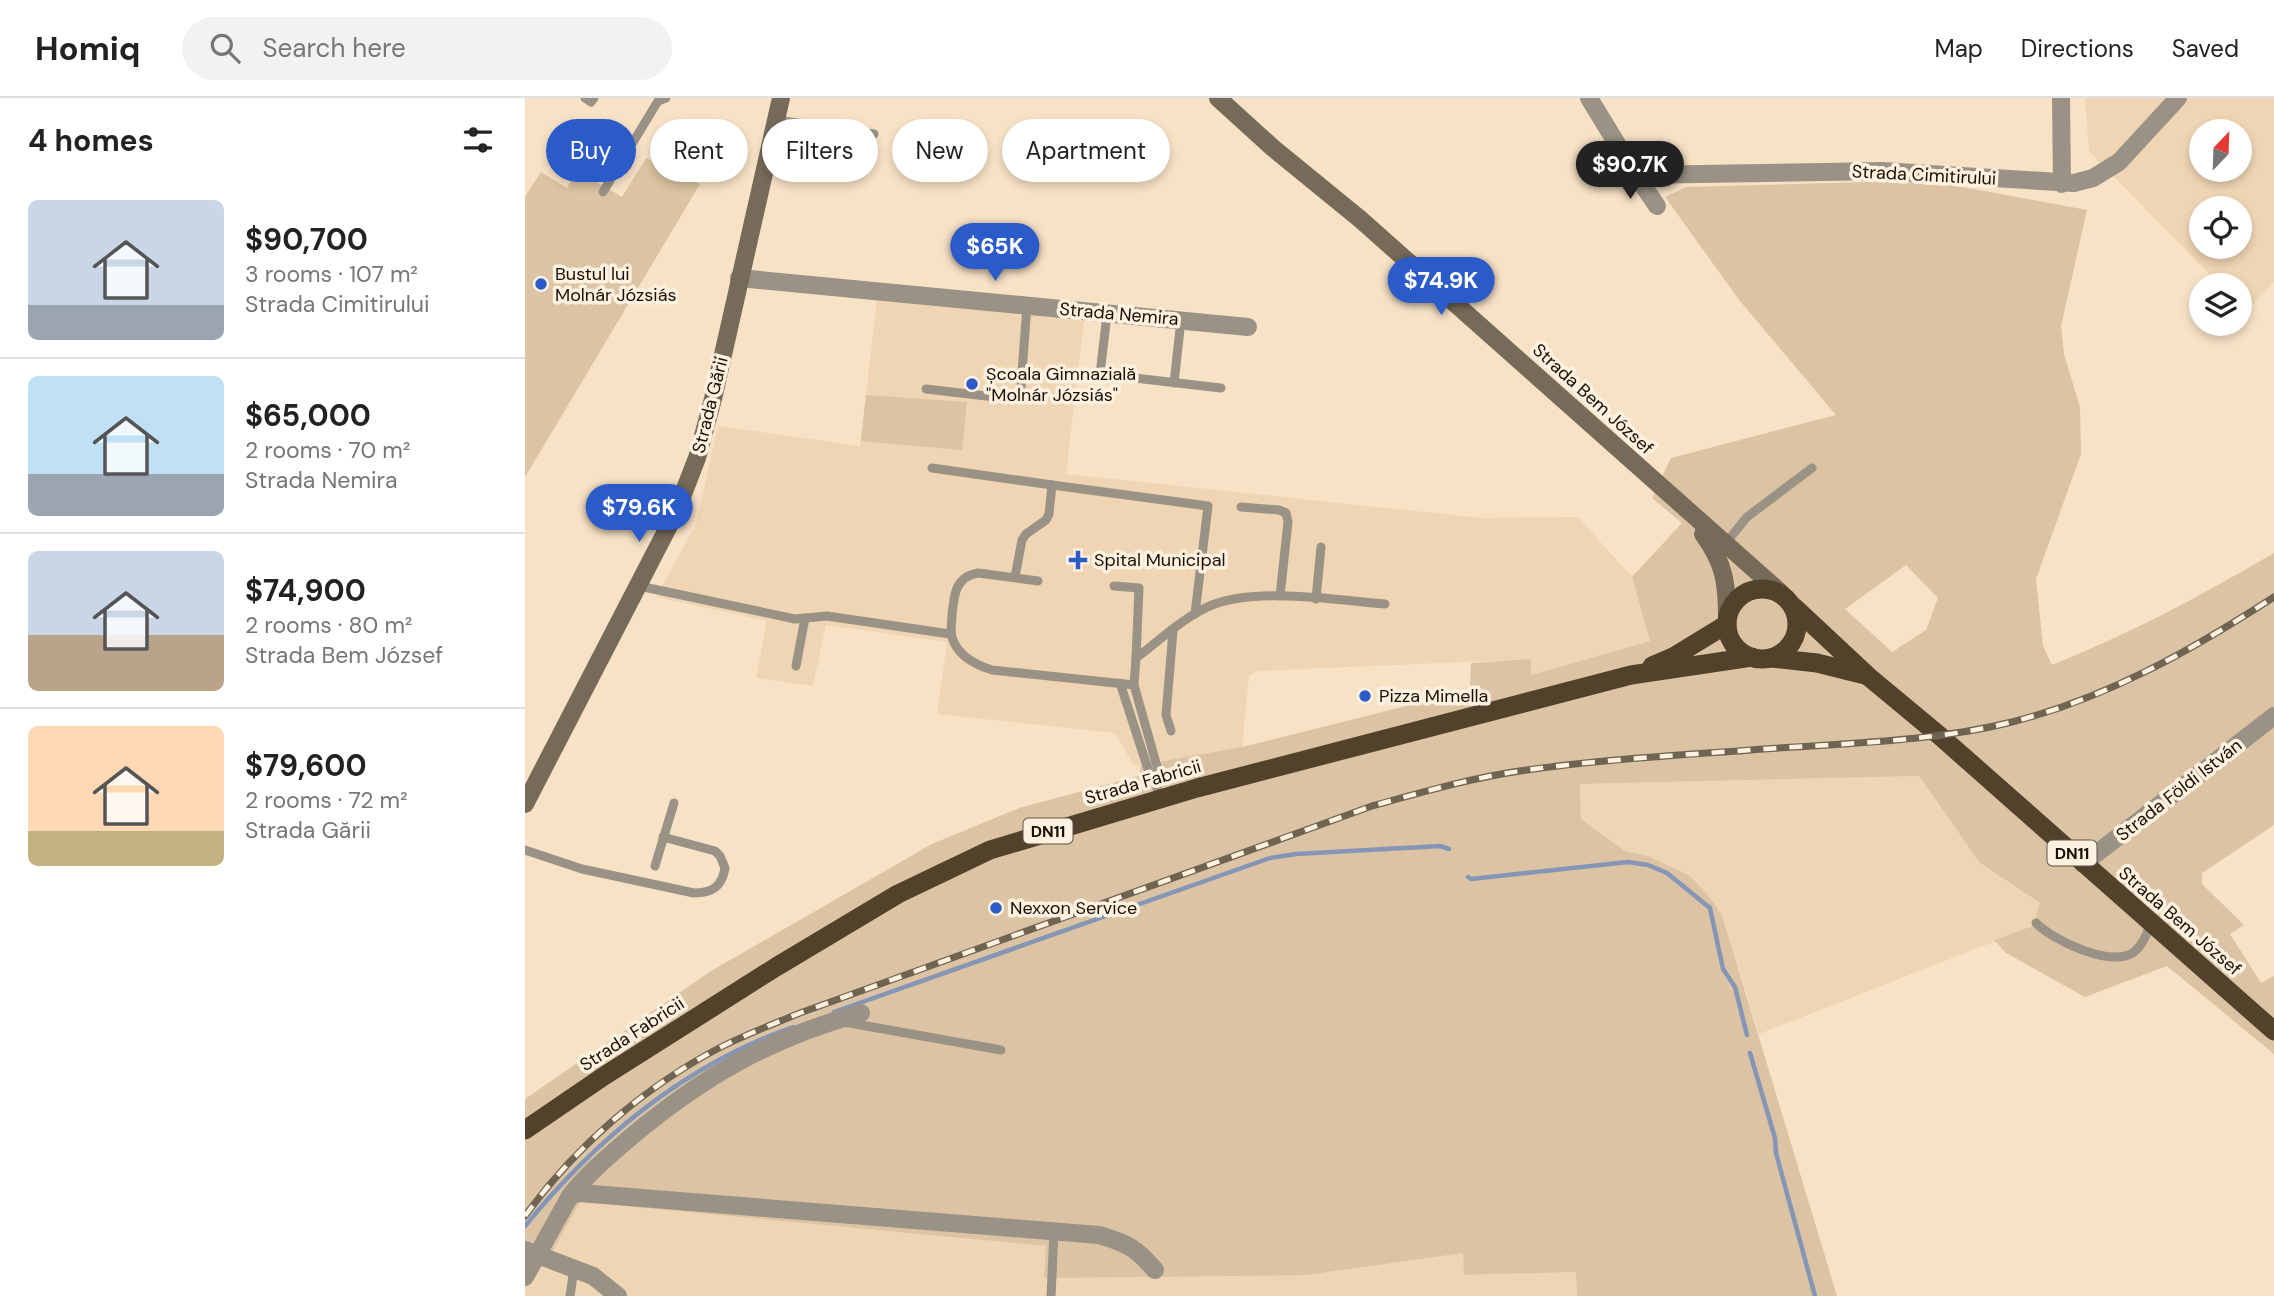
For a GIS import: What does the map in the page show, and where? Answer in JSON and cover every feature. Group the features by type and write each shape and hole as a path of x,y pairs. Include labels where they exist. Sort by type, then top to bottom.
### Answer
{"highway":[{"name":"DN11","path":"1727,622 1734,602 1751,590 1761,588 1787,600"},
{"path":"1727,622 1733,643 1741,652 1761,658 1781,654 1795,638 1797,617 1787,600"},
{"name":"Strada Bem József","path":"1787,600 1869,677 2274,1031"},
{"name":"Strada Fabricii","path":"1631,675 1673,657 1727,622"},
{"name":"Strada Fabricii","path":"525,1130 627,1061 776,967 898,894 989,850 1158,790 1631,675 1761,658"},
{"name":"Strada Bem József","path":"1761,658 1818,663 1869,677"}],"main road":[{"name":"Strada Gării","path":"776,119 781,98"},
{"name":"Strada Bem József","path":"1219,98 1273,148 1360,219 1787,600"},
{"name":"Strada Gării","path":"525,804 639,586 690,479 713,399 762,180"},
{"name":"Strada Bem József","path":"1687,511 1714,550 1724,572 1727,586 1727,622"}],"street":[{"path":"1589,98 1657,206"},
{"path":"2061,98 2063,184"},
{"name":"Strada Cimitirului","path":"1636,174 1882,171 2063,184 2093,178 2119,162 2178,98"},
{"name":"Strada Nemira","path":"739,278 1248,327"},
{"name":"Strada Földi István","path":"2083,864 2274,716"},
{"path":"525,1278 531,1252 580,1183 621,1145 694,1087 757,1051 861,1013"},
{"path":"570,1196 589,1193 1099,1236 1124,1242 1139,1251 1155,1269"},
{"path":"531,1252 593,1276 618,1296"}],"lane":[{"path":"585,98 591,102 594,98"},
{"path":"603,192 658,101 666,98"},
{"path":"926,389 1020,400 1027,305"},
{"path":"1107,315 1100,374 1221,388"},
{"path":"1174,383 1181,320"},
{"path":"932,468 1207,506 1195,614"},
{"path":"1725,544 1747,517 1812,468"},
{"path":"1015,577 1022,540 1049,514 1052,485"},
{"path":"1241,507 1284,511 1288,517 1280,596"},
{"path":"1316,599 1321,547"},
{"path":"1038,581 978,573 961,580 954,596 950,634 957,647 968,659 992,670 1134,685"},
{"path":"639,586 795,619 827,615 950,634"},
{"path":"1114,586 1139,588 1134,685 1158,770 1158,790"},
{"path":"1136,658 1195,614 1213,604 1226,601 1280,596 1384,604"},
{"path":"796,666 805,618"},
{"path":"1171,731 1166,715 1173,631"},
{"path":"1120,683 1149,772 1158,790"},
{"path":"655,866 674,803"},
{"path":"525,850 582,869 694,893 708,892 719,886 725,868 724,861 715,851 663,837"},
{"path":"2036,923 2044,931 2067,944 2112,958 2125,956 2136,950 2144,940 2151,923"},
{"path":"836,1020 1001,1050"},
{"path":"1051,1296 1054,1232"},
{"path":"570,1296 575,1267"}],"shaded area":[{"path":"2085,98 2274,98 2274,282 2252,306 2252,273 2208,273 2195,259 2252,259 2252,196 2189,196 2189,253 2089,151"},
{"path":"646,158 650,160 650,182 700,184 525,477 525,197 541,172 546,175 546,182 557,182 567,188 570,182 597,182 622,197 631,182 636,182 636,174"},
{"path":"1905,181 1952,185 2087,210 2061,326 2064,354 2080,407 2081,454 2036,579 2043,646 2052,665 2165,613 2274,553 2274,825 2202,873 2202,884 2244,925 2230,934 2261,983 2274,976 2274,1054 2167,966 2085,997 2006,953 1994,940 2033,926 2040,903 1980,863 1919,776 1580,784 1581,819 1625,851 1648,856 1690,876 1722,915 1837,1296 1577,1296 1576,1272 1464,1275 1463,1253 1306,1275 1044,1278 1046,1246 580,1202 544,1267 525,1262 525,1099 711,971 932,844 1019,808 1139,776 1141,765 1242,747 1470,690 1471,663 1531,659 1531,675 1650,641 1632,577 1682,523 1652,498 1671,458 1836,415 1740,301 1665,197 1686,187","holes":["1906,565 1938,598 1926,630 1892,652 1845,609"]},
{"name":"Spital Municipal","path":"877,300 1084,321 1066,474 1481,518 1578,517 1632,577 1650,641 1531,675 1531,659 1257,671 1249,676 1242,747 1134,766 1115,733 937,714 947,642 826,625 813,686 756,678 767,621 656,597 696,524 718,426 860,446"},
{"path":"866,395 967,402 962,450 861,441"},
{"path":"1919,776 1980,863 2040,903 2034,926 1759,1034 1722,915 1708,895 1690,876 1648,856 1625,851 1581,819 1580,784"},
{"path":"580,1202 1047,1246 1044,1277 1464,1253 1465,1275 1576,1272 1577,1296 525,1296 525,1262 544,1267"}],"waterway":[{"path":"834,1012 1270,858 1296,854 1440,846 1449,849"},
{"path":"1468,877 1471,879 1628,862 1648,865 1667,873 1710,908 1723,969 1735,987 1747,1035"},
{"path":"525,1226 582,1163 645,1108 716,1062 793,1027"},
{"path":"1750,1053 1775,1138 1776,1153 1815,1296"}],"railway":[{"path":"525,1216 566,1166 613,1120 665,1080 731,1042 800,1013 1372,806 1429,790 1527,770 1645,758 1920,738 2012,722 2047,712 2115,686 2180,654 2274,597"}],"place":[{"name":"Bustul lui Molnár Józsiás","path":"541,284"},
{"name":"Școala Gimnazială \"Molnár Józsiás\"","path":"972,384"},
{"name":"Spital Municipal","path":"1078,560"},
{"name":"Pizza Mimella","path":"1365,696"},
{"name":"Nexxon Service","path":"996,908"}]}
